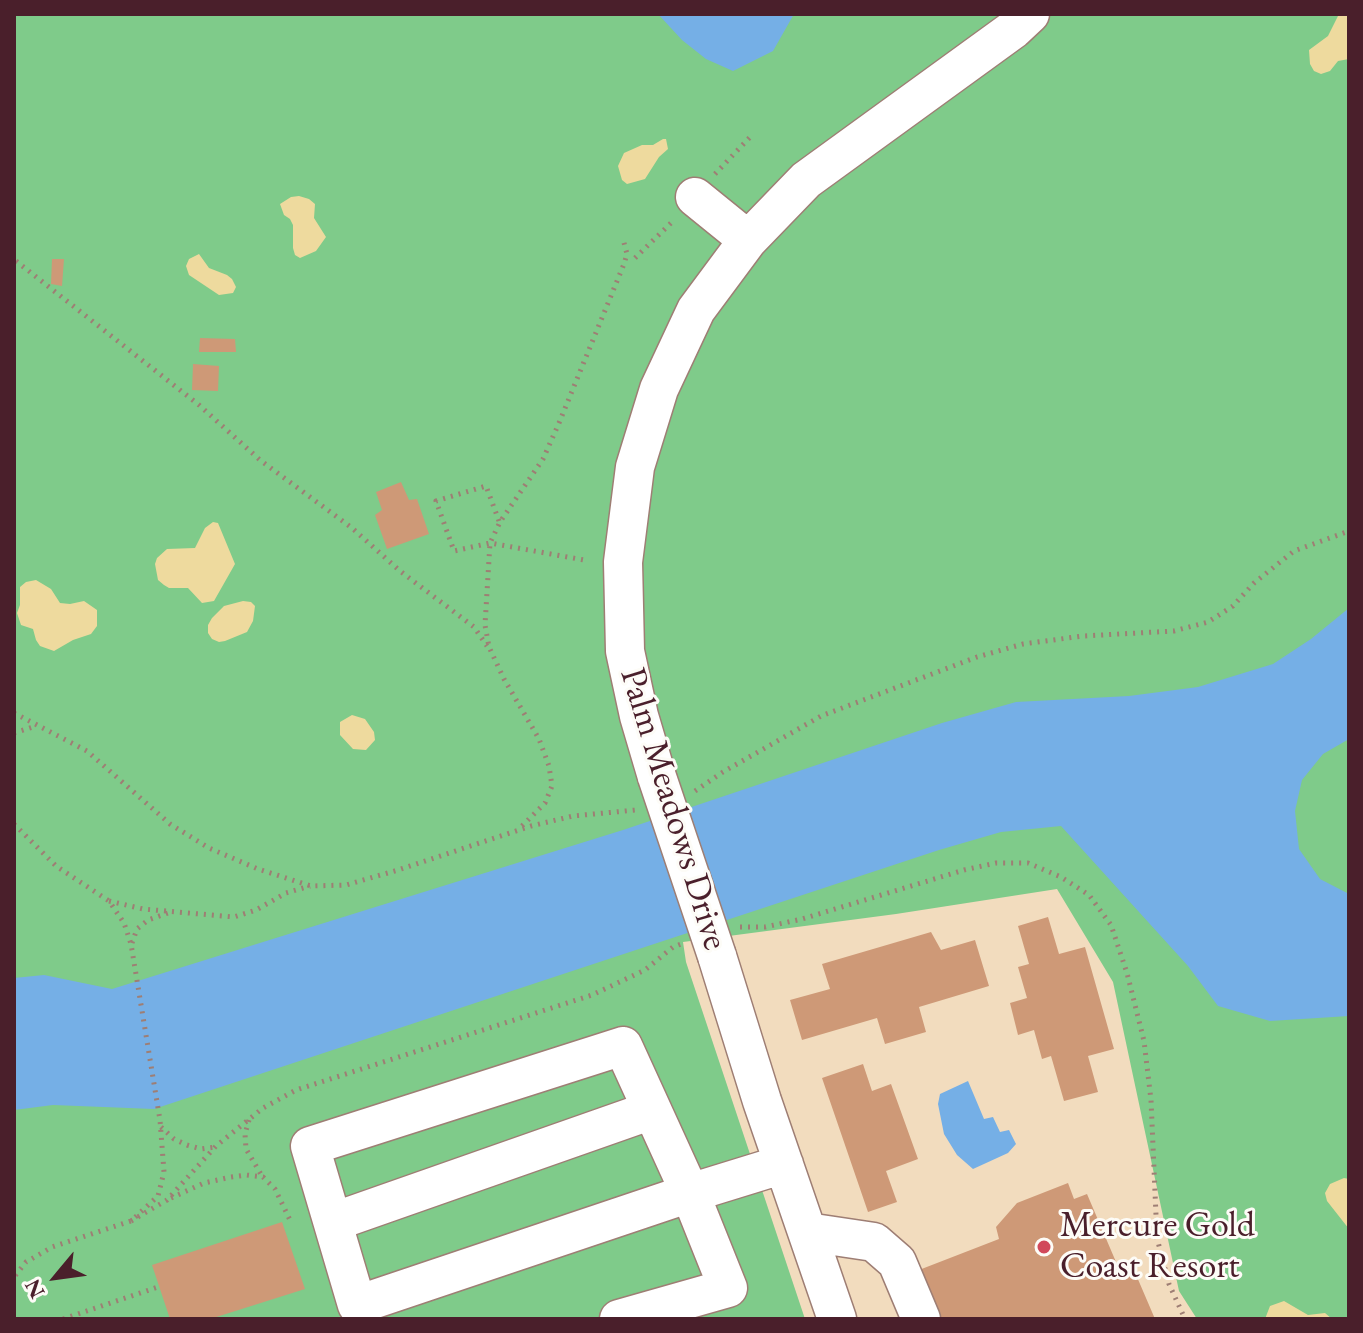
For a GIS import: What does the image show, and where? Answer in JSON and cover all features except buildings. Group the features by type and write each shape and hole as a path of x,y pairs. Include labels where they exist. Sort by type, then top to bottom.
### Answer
{"street":[{"name":"Palm Meadows Drive","path":"837,1319 639,716 625,651 623,562 635,467 659,389 696,310 748,240 806,180 1014,29 1030,14"},
{"path":"695,197 748,240"},
{"path":"619,1319 728,1288 690,1193 623,1046 310,1146 359,1312 690,1193 784,1164"},
{"path":"333,1222 652,1110"},
{"path":"807,1232 874,1242 897,1262 921,1319"}],"path":[{"path":"518,829 533,819 545,803 552,786 539,739 489,647 485,625 490,543 500,522 543,459 559,423 624,264 627,254 623,239"},
{"path":"16,261 199,405 260,460 352,528 400,571 474,627 496,661"},
{"path":"500,522 486,486 436,501 454,551 490,543 584,560"},
{"path":"14,733 38,726"},
{"path":"14,824 56,866 109,901 124,923 133,952 161,1123 164,1172 158,1196 131,1221 52,1247 26,1262 14,1277"},
{"path":"109,901 170,913 234,917 256,910 286,893 311,886"},
{"path":"131,944 137,929 148,920 170,913"},
{"path":"250,1118 245,1134 246,1149 263,1177 275,1189 290,1220"},
{"path":"161,1123 174,1139 187,1145 201,1149 216,1146"},
{"path":"167,1200 204,1183 246,1175 263,1177"},
{"path":"63,1319 158,1287"}],"green space":[{"path":"14,14 1349,14 1349,1319 1197,1319 1179,1291 1113,982 1057,889 683,942 686,962 805,1319 14,1319"}],"sand":[{"path":"1339,14 1349,14 1349,59 1338,61 1330,71 1321,74 1314,71 1310,64 1309,50 1328,36"},
{"path":"666,139 668,149 645,179 627,184 622,180 618,166 624,153"},
{"path":"299,196 315,204 314,218 326,237 316,251 300,258 293,248 293,225 280,204"},
{"path":"199,254 209,268 232,279 236,287 233,293 219,295 189,275 186,266 189,259"},
{"path":"213,522 218,523 235,564 214,601 202,603 188,588 164,585 158,580 155,564 167,549 195,548 205,528"},
{"path":"36,580 51,589 60,603 84,601 97,610 97,626 91,634 54,651 40,646 33,629 21,625 17,613 20,587"},
{"path":"243,601 255,606 253,621 247,632 225,641 212,639 208,625 212,618 224,606"},
{"path":"352,715 365,719 374,732 375,740 366,750 353,749 340,735 340,722"},
{"path":"1349,1179 1349,1229 1327,1201 1325,1193 1330,1184"},
{"path":"1284,1301 1308,1315 1325,1313 1332,1319 1265,1319 1270,1306"}],"water":[{"path":"658,14 794,14 773,51 733,71 706,59 682,40"},
{"path":"1349,608 1349,739 1323,754 1302,780 1295,811 1299,849 1320,879 1349,894 1349,1016 1270,1021 1218,1006 1188,966 1061,826 1001,832 939,850 154,1109 53,1105 14,1110 14,978 44,975 112,989 623,830 942,723 1016,702 1129,696 1198,687 1273,664 1311,639"},
{"path":"968,1081 984,1119 993,1117 1000,1132 1009,1130 1016,1144 1008,1153 973,1169 957,1155 944,1134 938,1104 940,1094"}],"place":[{"name":"Mercure Gold Coast Resort","path":"1044,1247"}]}
